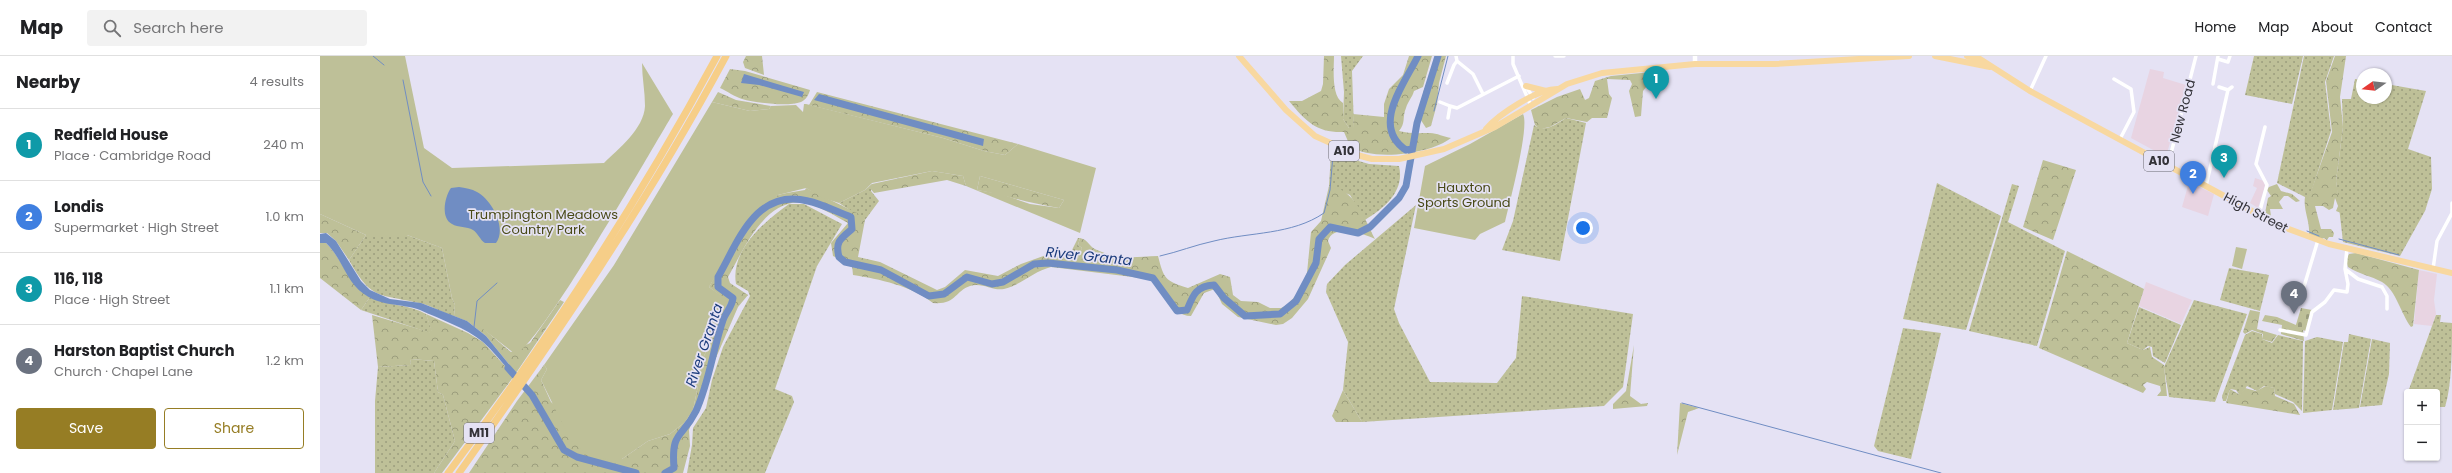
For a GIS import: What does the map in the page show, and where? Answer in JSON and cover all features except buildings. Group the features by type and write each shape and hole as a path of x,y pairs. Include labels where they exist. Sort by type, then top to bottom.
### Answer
{"highway":[{"name":"M11","path":"528,369 674,134 717,56"},
{"name":"M11","path":"459,473 641,202 726,56"},
{"name":"A10","path":"1239,56 1286,110 1315,136 1357,155 1399,160 1444,149 1485,130 1492,121 1532,101 1576,80 1602,73 1696,64 1775,64 1909,56"},
{"name":"A10","path":"1935,56 1978,62"},
{"name":"A10","path":"1967,56 1978,62"},
{"name":"High Street","path":"1978,62 2278,225 2318,240 2452,273"},
{"path":"1525,85 1546,91"},
{"name":"A10","path":"1532,101 1546,91 1557,89"},
{"name":"M11","path":"448,473 511,394"}],"street":[{"path":"1456,56 1457,61 1473,74 1483,94"},
{"path":"1511,56 1519,76 1532,101"},
{"path":"1555,56 1564,56"},
{"path":"1695,56 1696,64"},
{"path":"2030,91 2046,56"},
{"name":"New Road","path":"2168,165 2196,56"},
{"path":"2213,84 2218,57 2228,62 2230,56"},
{"path":"1447,83 1457,61"},
{"path":"1440,102 1457,108 1519,76"},
{"path":"2114,79 2131,89 2134,112 2120,139"},
{"path":"2219,87 2228,90"},
{"path":"2206,186 2228,90 2232,87"},
{"path":"1448,118 1450,106"},
{"path":"2259,214 2267,184 2256,164 2265,127"},
{"path":"2433,269 2438,236 2452,213 2452,203"},
{"path":"2299,303 2318,240"},
{"path":"2280,330 2306,335 2312,312 2325,302 2334,290 2346,292 2348,284 2345,269 2347,248"},
{"path":"2345,269 2358,279 2382,287 2387,296 2387,309"}],"shaded area":[{"path":"2150,69 2164,72 2163,78 2186,85 2166,157 2131,138"},
{"path":"2255,178 2264,181 2265,186 2258,208 2250,203 2257,188 2253,186"},
{"path":"2189,182 2214,194 2208,216 2182,207"},
{"path":"2419,270 2437,274 2434,300 2436,314 2432,326 2414,324"},
{"path":"2146,282 2192,300 2181,324 2139,306"}],"green space":[{"name":"Trumpington Meadows Country Park","path":"320,56 405,56 424,148 452,168 604,163 629,138 640,123 644,114 645,101 642,63 673,114 570,285 528,344 515,354 479,326 454,316 455,305 452,298 442,248 407,235 366,235 320,214"},
{"path":"746,56 762,56 764,75 745,68 743,62"},
{"path":"1324,56 1334,56 1335,88 1339,99 1343,103 1343,119 1349,128 1354,128 1353,114 1384,117 1384,104 1389,89 1403,75 1409,56 1432,56 1423,87 1414,91 1405,111 1399,131 1411,133 1433,133 1451,138 1442,144 1416,152 1386,155 1372,154 1360,151 1350,146 1344,132 1327,131 1307,121 1289,101 1302,101 1321,91 1323,84"},
{"path":"1341,56 1363,56 1352,71 1354,128 1349,128 1343,119 1344,92"},
{"path":"1439,56 1446,56 1439,83 1437,104 1431,126 1426,128 1417,114 1422,105 1424,91"},
{"path":"2254,56 2303,56 2292,104 2245,95"},
{"path":"2304,56 2334,56 2325,82 2331,131 2309,199 2277,183"},
{"path":"2335,56 2346,56 2340,97 2343,127 2336,181 2341,213 2336,211 2338,206 2335,198 2333,208 2329,210 2323,206 2315,206 2321,229 2331,229 2334,233 2333,237 2329,237 2327,240 2324,238 2319,240 2309,234 2305,197 2309,197 2332,132 2326,81"},
{"path":"730,69 745,71 810,90 808,95 801,102 788,104 772,104 742,99 720,88"},
{"path":"1651,72 1656,75 1643,91 1641,116 1635,117 1629,91 1632,84 1630,80 1607,79 1609,94 1612,98 1607,118 1592,118 1587,122 1566,118 1550,127 1540,129 1535,125 1531,110 1557,97 1580,89 1585,100 1589,98 1595,81 1611,76"},
{"path":"2355,79 2356,104 2392,104 2392,85 2426,91 2408,149 2431,157 2432,189 2425,211 2400,256 2343,242 2336,181 2343,127 2342,99 2351,99"},
{"path":"718,92 736,100 771,106 769,109 750,111 712,102"},
{"path":"817,92 1018,144 1005,155 984,151 943,138 809,105"},
{"path":"712,102 750,111 769,109 771,106 796,105 803,112 804,104 806,104 943,138 984,151 1005,155 1018,144 1096,168 1080,233 966,186 963,176 932,171 872,183 865,190 839,203 823,198 806,188 778,195 762,206 743,230 709,287 729,301 704,356 693,410 685,422 670,434 648,441 622,459 614,461 597,457 584,451 571,441 541,380 547,369 544,365 614,265","holes":["980,176 1064,200 1059,208 1030,204 1001,194 977,190"]},
{"name":"Hauxton Sports Ground","path":"1523,114 1524,134 1505,222 1480,234 1475,240 1414,228 1425,166 1470,144"},
{"path":"1566,118 1586,123 1560,261 1502,250 1513,221 1534,125 1547,128"},
{"path":"1331,153 1369,164 1399,166 1399,183 1392,198 1380,210 1365,220 1350,195 1329,186"},
{"path":"2043,160 2076,170 2053,240 2023,227"},
{"path":"932,171 963,176 966,186 947,180 874,193 869,187 872,184"},
{"path":"980,176 1064,200 1059,208 977,190"},
{"path":"1937,183 2001,216 1966,330 1903,319"},
{"path":"872,184 871,191 879,201 865,220 839,203 865,190"},
{"path":"2012,184 2019,186 2008,222 2065,251 2037,346 1969,331"},
{"path":"2277,184 2281,191 2292,194 2300,201 2296,202 2288,196 2284,196 2279,202 2283,209 2270,209 2271,216 2265,213 2268,198 2271,196 2267,190 2269,187"},
{"path":"1329,186 1338,188 1352,199 1358,206 1375,239 1350,231 1336,232 1331,236 1328,241 1331,248 1308,299 1292,318 1283,324 1276,325 1238,317 1222,304 1215,289 1204,293 1191,316 1178,312 1168,302 1155,284 1149,279 1051,267 1004,289 974,285 965,288 951,300 941,303 933,303 915,292 895,284 853,275 852,265 833,256 831,243 848,223 815,206 804,203 790,203 778,208 757,228 728,277 730,283 748,295 738,307 712,367 689,430 690,446 683,473 469,473 517,401 544,365 547,369 541,380 551,402 622,459 648,441 670,434 685,422 693,410 704,356 729,302 709,287 728,252 752,215 769,199 778,195 805,190 806,188 859,214 865,220 858,257 880,262 937,290 945,287 965,270 998,276 1021,264 1049,254 1061,257 1078,258 1082,248 1078,245 1080,238 1085,240 1094,249 1120,257 1158,256 1162,270 1167,278 1174,283 1188,288 1220,274 1230,277 1233,295 1241,301 1258,302 1270,308 1281,308 1287,305 1298,293 1307,273 1311,232 1321,221"},
{"path":"789,204 804,204 842,224 817,266 775,389 792,396 794,402 765,473 687,473 692,445 693,428 706,408 712,380 723,347 750,296 748,291 736,284 738,260 744,248 760,228"},
{"path":"1416,205 1394,309 1399,323 1430,382 1497,383 1516,358 1522,296 1633,314 1623,387 1604,406 1362,422 1343,390 1348,342 1326,292 1327,284 1345,265"},
{"path":"320,214 366,235 349,260 336,241 327,233 320,233"},
{"path":"366,235 407,235 442,248 452,298 455,305 454,316 423,304 385,296 370,289 349,260"},
{"path":"1078,238 1080,238 1078,245 1082,248 1078,258 1061,257 1052,254 1069,256"},
{"path":"320,243 326,243 332,249 356,286 370,297 361,310 320,278"},
{"path":"2236,247 2247,249 2242,269 2232,266"},
{"path":"2067,251 2144,289 2127,343 2143,350 2150,347 2152,357 2164,365 2167,396 2157,396 2161,391 2160,386 2147,382 2143,385 2146,389 2143,393 2039,348"},
{"path":"2356,253 2419,270 2413,326 2411,327 2407,322 2395,296 2387,286 2378,280 2348,267 2346,260 2349,254"},
{"path":"2229,268 2269,275 2260,311 2220,300"},
{"path":"370,297 384,302 413,308 426,314 433,334 361,310"},
{"path":"560,300 564,302 516,373 486,336 467,321 479,325 511,352 530,343"},
{"path":"2194,300 2247,314 2215,402 2169,397 2164,367"},
{"path":"2139,307 2181,325 2165,363 2153,356 2152,347 2148,346 2143,350 2127,343"},
{"path":"2301,308 2312,310 2306,331 2295,328"},
{"path":"2250,310 2260,312 2257,329 2277,335 2272,342 2262,339 2263,334 2252,330 2245,334 2243,332"},
{"path":"426,314 468,333 483,342 514,376 442,473 434,473 455,441 443,395 438,392 434,361 411,359 410,365 378,367 372,315 432,333"},
{"path":"2265,315 2277,317 2303,328 2304,341 2281,334 2282,325 2262,321"},
{"path":"2436,315 2441,315 2440,322 2452,323 2452,355 2449,389 2445,407 2440,407 2440,389 2409,389"},
{"path":"1903,328 1941,333 1911,459 1878,451 1874,446"},
{"path":"2252,331 2262,334 2262,339 2272,343 2278,335 2303,341 2302,411 2293,402 2275,394 2274,388 2264,386 2257,391 2247,386 2240,396 2236,390 2230,389 2226,401 2223,401 2222,396 2245,335"},
{"path":"2349,334 2371,339 2359,408 2333,410 2344,342 2348,342"},
{"path":"2317,337 2343,342 2332,410 2303,413 2305,341"},
{"path":"2372,339 2390,343 2389,374 2382,405 2360,407"},
{"path":"1634,345 1630,396 1641,404 1648,403 1647,406 1613,409 1613,404 1626,391"},
{"path":"411,359 434,361 438,392 443,395 455,441 434,473 375,473 375,401 378,367 410,365"},
{"path":"2266,386 2274,388 2275,396 2294,404 2300,415 2226,403 2230,389 2240,395 2245,388 2256,391"},
{"path":"1343,390 1362,422 1336,422 1332,416"},
{"path":"1680,403 1699,408 1688,412 1677,455"}],"water":[{"path":"744,74 804,92 802,97 759,85 741,83"},
{"path":"819,94 984,139 983,146 814,100"},
{"path":"459,187 471,189 477,192 488,201 493,208 499,222 500,230 496,243 485,243 473,230 454,225 448,221 445,212 447,196 451,188"},
{"path":"326,233 336,241 361,281 370,290 390,299 421,303 467,321 486,336 516,373 514,376 483,342 469,332 420,310 378,301 364,294 348,277 336,256 326,243 320,243 320,234"}],"waterway":[{"path":"373,56 384,65"},
{"name":"River Granta","path":"1412,149 1406,150 1396,140 1391,129 1391,117 1399,91 1418,56"},
{"name":"River Granta","path":"665,473 674,468 674,447 676,441 696,411 708,378 723,320 733,298 718,287 718,277 742,233 751,220 762,210 775,202 790,199 808,201 851,217 852,229 838,244 839,257 845,262 881,270 929,296 944,294 967,277 992,284 1003,282 1034,264 1048,263 1117,270 1153,278 1177,311 1187,310 1193,296 1199,289 1214,285 1224,298 1245,316 1280,314 1296,301 1316,263 1319,239 1330,227 1358,233 1370,227 1399,198 1406,186 1417,123 1438,56"},
{"path":"1434,111 1448,56"},
{"path":"403,80 423,182 431,196"},
{"path":"1160,256 1200,244 1285,229 1312,220 1324,213 1330,190 1333,155"},
{"path":"2307,231 2319,236"},
{"path":"2339,239 2399,255"},
{"path":"474,327 477,301 497,283"},
{"name":"River Granta","path":"508,368 532,395 564,450 577,457 636,473"},
{"path":"1682,403 1941,473"}],"place":[{"name":"Redfield House","path":"1656,99"},
{"name":"116, 118","path":"2224,178"},
{"name":"Londis","path":"2193,194"},
{"name":"Harston Baptist Church","path":"2294,314"}]}
